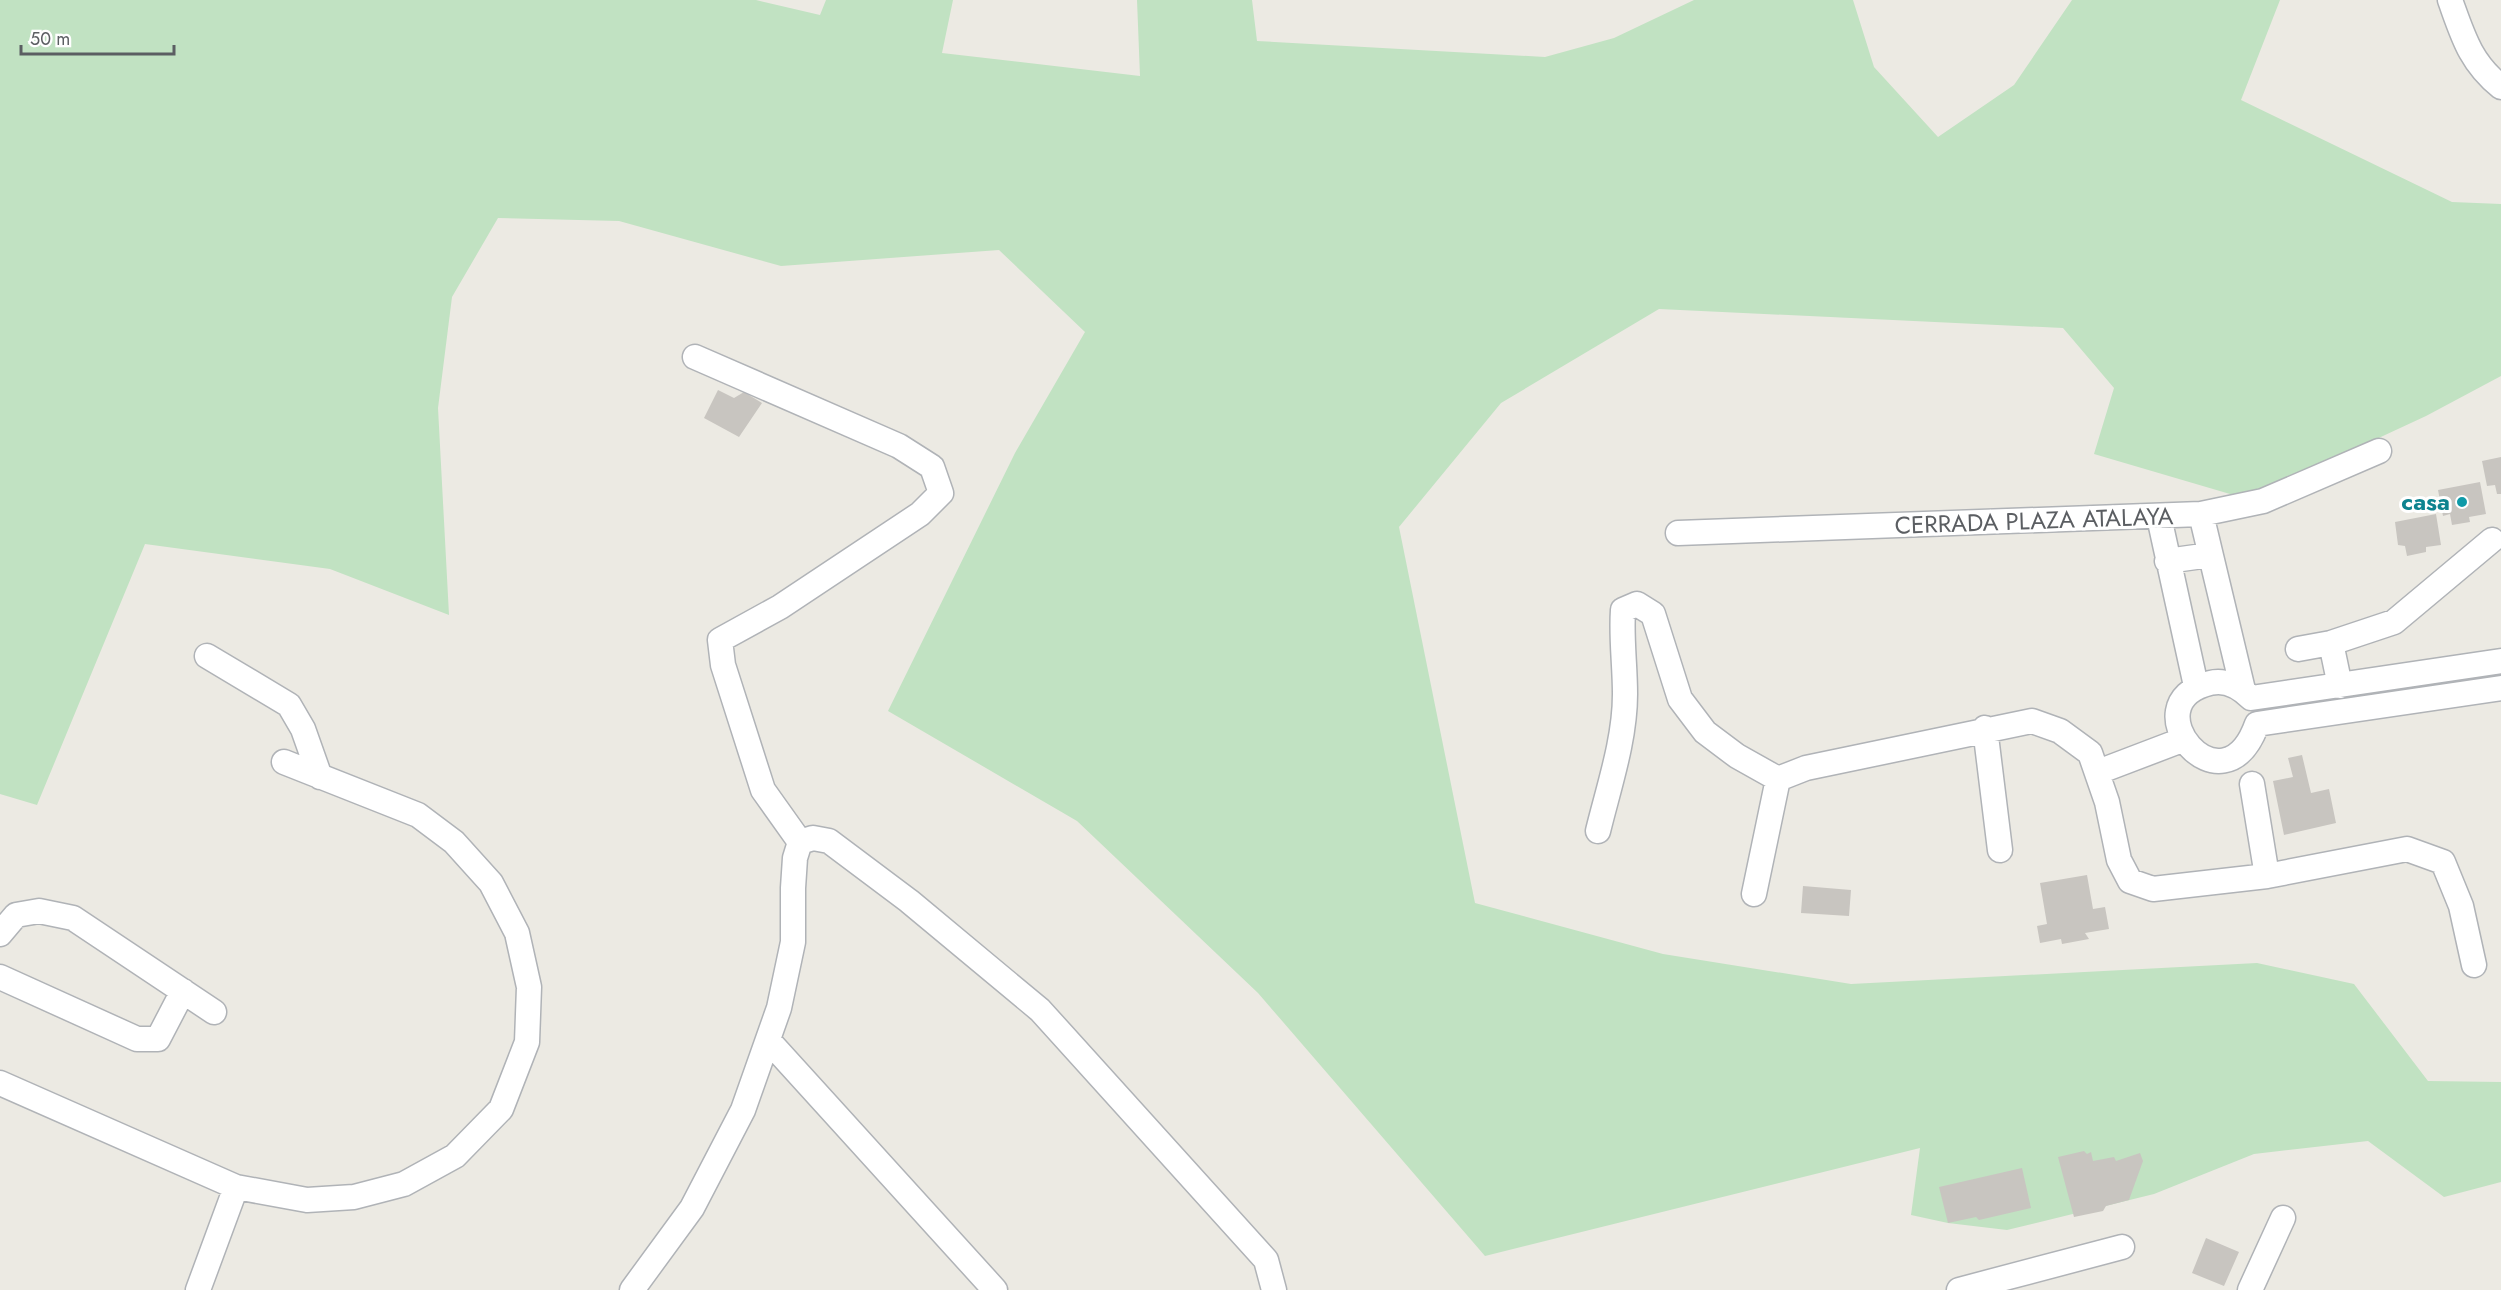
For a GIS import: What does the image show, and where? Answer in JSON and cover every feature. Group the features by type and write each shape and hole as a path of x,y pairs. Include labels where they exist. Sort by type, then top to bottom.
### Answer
{"street":[{"path":"2450,0 2464,40 2482,72 2501,87"},
{"path":"632,1290 692,1208 743,1110 779,1008 793,942 794,868 800,842 763,790 725,675 720,640 780,607 920,514 941,493 932,467 899,446 695,357"},
{"name":"CERRADA PLAZA ATALAYA","path":"1678,532 2201,514 2263,501 2379,452"},
{"path":"2201,514 2243,690"},
{"path":"2159,517 2196,686"},
{"path":"2298,650 2331,643 2394,622 2492,540"},
{"path":"2167,561 2210,555"},
{"path":"1598,831 1619,748 1625,694 1621,637 1623,610 1637,604 1653,614 1680,699 1705,732 1737,756 1778,779"},
{"path":"2331,643 2340,686"},
{"path":"207,656 289,705 303,729 320,777"},
{"path":"2501,662 2251,698 2243,690 2220,680 2196,686 2182,701 2177,720 2182,740 2196,754 2215,761 2235,757 2250,744 2257,724 2501,688"},
{"path":"1778,779 1806,768 1985,728 2032,721 2060,731 2090,753 2098,772 2119,860 2130,881 2153,889 2267,876 2407,849 2443,862 2462,906 2474,965"},
{"path":"1985,728 2000,850"},
{"path":"2098,772 2182,740"},
{"path":"0,1083 236,1187 307,1200 354,1197 404,1184 455,1156 501,1109 527,1042 529,987 517,933 491,883 454,842 418,815 284,762"},
{"path":"1754,894 1778,779"},
{"path":"2252,784 2267,876"},
{"path":"800,842 813,838 829,841 909,901 1040,1010 1266,1260 1274,1290"},
{"path":"0,934 16,915 39,911 73,918 214,1012"},
{"path":"0,977 137,1039 158,1039 183,991"},
{"path":"768,1040 995,1290"},
{"path":"198,1290 236,1187"},
{"path":"2250,1290 2283,1218"},
{"path":"1959,1290 2122,1247"}],"green space":[{"path":"0,0 756,0 820,15 826,0 953,0 942,53 1140,76 1137,0 1252,0 1257,41 1545,57 1614,38 1694,0 1853,0 1874,67 1938,137 2014,85 2072,0 2280,0 2241,100 2452,202 2501,204 2501,376 2426,416 2247,499 2094,454 2114,388 2063,328 1659,309 1501,403 1399,527 1475,903 1663,954 1851,984 2257,963 2354,984 2428,1081 2501,1082 2501,1182 2444,1197 2368,1141 2254,1154 2154,1194 2007,1230 1948,1223 1911,1215 1920,1148 1485,1256 1258,993 1077,821 888,711 1015,453 1085,332 999,250 781,266 619,221 498,218 452,297 438,408 449,615 330,569 145,544 37,805 0,794"}],"building":[{"path":"718,390 734,398 744,392 762,403 739,437 704,418"},
{"name":"casa","path":"2501,457 2501,494 2497,494 2495,485 2487,486 2482,461"},
{"name":"casa","path":"2480,482 2486,514 2469,517 2470,522 2452,525 2450,514 2443,516 2438,490"},
{"name":"casa","path":"2436,514 2441,545 2426,547 2426,552 2407,556 2405,546 2398,545 2395,522"},
{"path":"2302,755 2311,793 2329,789 2336,823 2284,835 2273,781 2293,777 2288,758"},
{"path":"2087,875 2093,909 2105,907 2109,929 2085,933 2089,939 2062,944 2061,939 2040,943 2037,926 2047,924 2040,883"},
{"path":"1803,886 1851,890 1849,916 1801,913"},
{"path":"2084,1151 2087,1154 2091,1152 2093,1161 2114,1157 2116,1161 2140,1153 2143,1161 2129,1200 2106,1206 2103,1211 2074,1217 2058,1157"},
{"path":"2022,1168 2031,1208 1979,1220 1976,1217 1948,1223 1939,1187"},
{"path":"2206,1238 2239,1252 2224,1286 2192,1273"}],"place":[{"name":"casa","path":"2462,502"}]}
